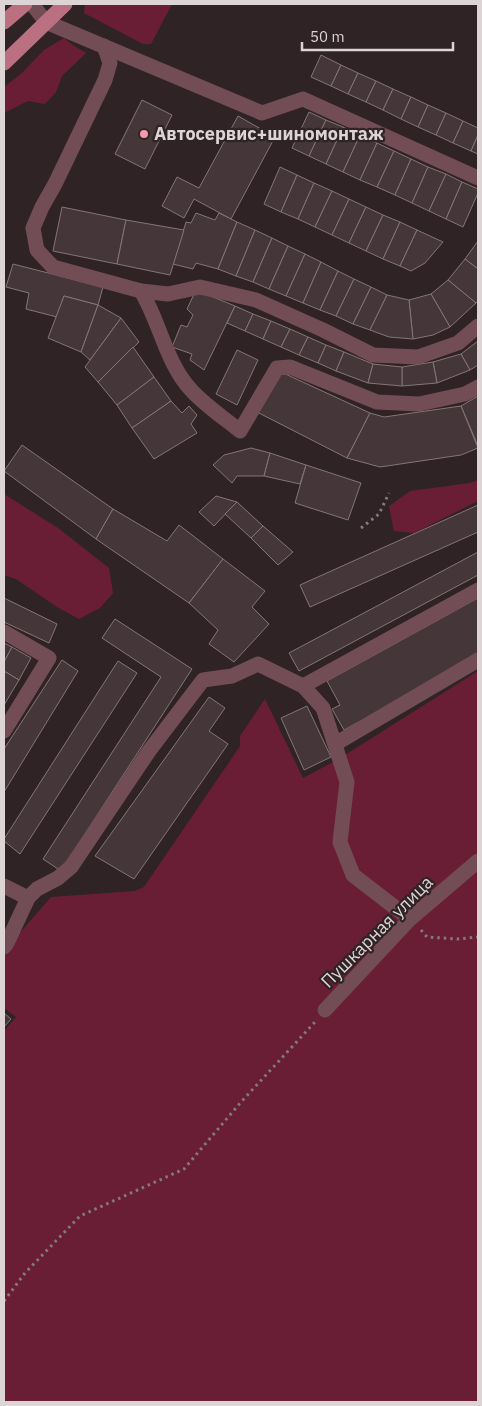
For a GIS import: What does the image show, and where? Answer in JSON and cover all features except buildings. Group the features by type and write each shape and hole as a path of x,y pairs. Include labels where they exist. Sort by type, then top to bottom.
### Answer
{"main road":[{"path":"4,22 25,4"},
{"path":"4,63 65,4"}],"street":[{"path":"32,4 46,22 262,113 303,99 478,178"},
{"path":"104,46 110,63 105,80 33,228 37,250 52,267 141,291 168,294 200,287 256,300 373,355 418,357 458,343 478,326"},
{"path":"141,291 151,308 164,342 182,377 192,390 240,431 277,368 290,367 378,402 419,404 465,394 478,387"},
{"path":"303,686 478,590"},
{"path":"4,632 49,658 4,731"},
{"path":"335,744 478,660"},
{"path":"4,947 8,943 28,898 37,889 58,878 71,867 149,751 202,680 232,676 258,664 303,686 323,708 347,782 340,842 353,875 410,919"},
{"name":"Пушкарная улица","path":"325,1010 410,919 478,861"},
{"path":"4,886 28,898"}],"path":[{"path":"361,528 379,514 389,493"},
{"path":"410,919 427,936 457,939 478,937"},
{"path":"4,1301 24,1273 80,1216 184,1169 241,1102 325,1010"}],"shaded area":[{"path":"85,4 172,4 151,44 143,44 84,13"},
{"path":"64,38 86,53 62,76 56,92 45,104 28,101 4,113 4,87 22,73 44,50"},
{"path":"478,480 478,501 414,533 394,531 389,506 410,491 470,483"},
{"path":"4,494 58,528 109,568 113,593 100,608 79,619 57,607 16,579 4,575"},
{"path":"478,671 478,1402 4,1402 4,1031 16,1017 4,1008 4,951 51,897 135,891 144,887 240,746 240,736 265,699 303,778 337,760"}],"place":[{"name":"Автосервис+шиномонтаж","path":"144,134"}]}
